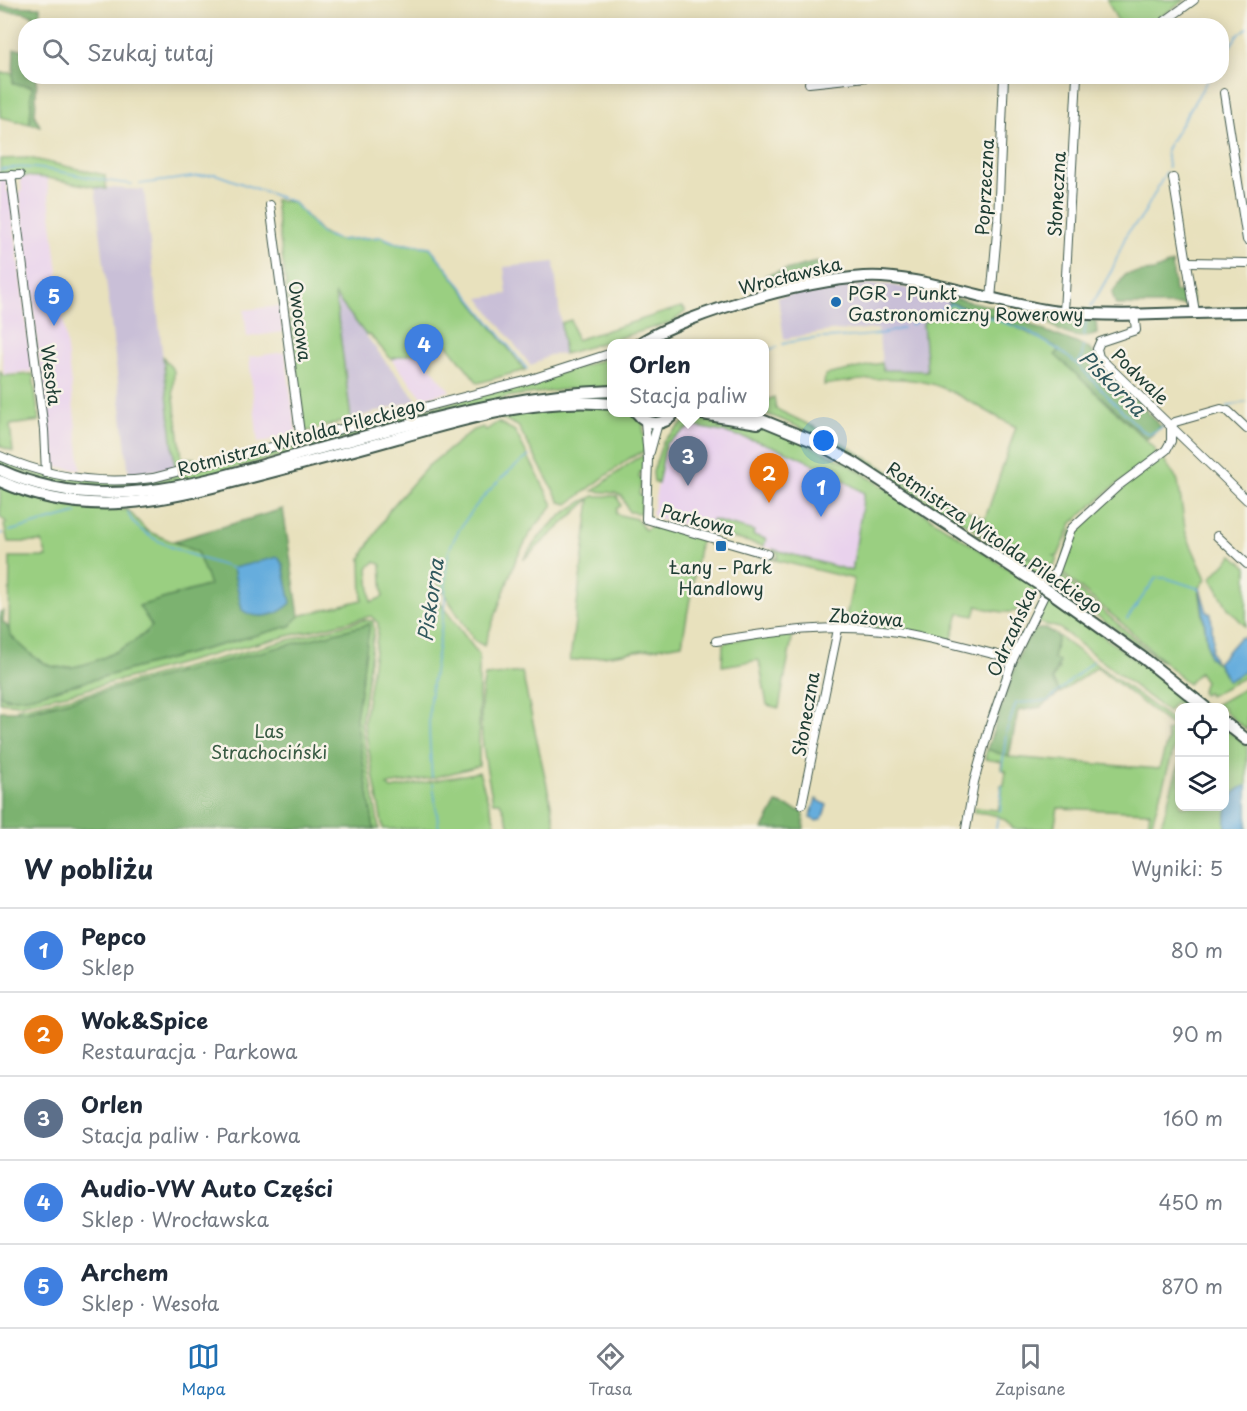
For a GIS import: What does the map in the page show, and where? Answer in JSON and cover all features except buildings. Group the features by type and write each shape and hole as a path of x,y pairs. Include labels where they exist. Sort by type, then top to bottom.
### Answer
{"main road":[{"name":"Wrocławska","path":"651,339 741,303 810,285 855,277 899,279 1064,312 1247,312"},
{"name":"Rotmistrza Witolda Pileckiego","path":"0,470 61,490 101,495 138,493 196,482 487,405 571,392 607,391"},
{"name":"Rotmistrza Witolda Pileckiego","path":"0,481 36,494 73,502 142,503 197,492 482,416 560,404 607,404"},
{"path":"641,417 645,421 658,423 669,417"},
{"name":"Rotmistrza Witolda Pileckiego","path":"720,417 780,427"},
{"name":"Rotmistrza Witolda Pileckiego","path":"755,417 854,463 1052,593 1200,703"},
{"path":"1229,726 1247,740"}],"street":[{"path":"1169,18 1194,0"},
{"name":"Poprzeczna","path":"991,299 998,221 1004,84"},
{"name":"Słoneczna","path":"1064,312 1077,84"},
{"path":"1224,93 1243,187 1247,240"},
{"name":"Wesoła","path":"0,176 15,175 44,430 46,473"},
{"path":"1173,178 1195,312"},
{"name":"Owocowa","path":"270,206 301,441"},
{"path":"1188,262 1247,263"},
{"name":"Podwale","path":"1134,313 1136,330 1098,345 1099,357 1171,426 1171,441 1162,454"},
{"path":"0,456 46,473 94,481 142,480 301,441 565,369 607,355"},
{"name":"Podwale","path":"1171,426 1175,422 1221,410 1228,411 1247,429"},
{"path":"645,421 648,459"},
{"path":"648,459 658,423"},
{"path":"1171,426 1247,500"},
{"name":"Odrzańska","path":"966,829 987,736 1013,659 1056,571 1071,529 1118,486 1162,454"},
{"name":"Parkowa","path":"648,459 646,519 766,554"},
{"path":"1217,536 1247,564"},
{"name":"Słoneczna","path":"802,804 838,629"},
{"name":"Zbożowa","path":"716,642 791,631 838,629 905,634 1013,659"}],"shaded area":[{"path":"6,177 7,192 10,192 32,371 4,375 0,342 0,178"},
{"path":"20,177 47,178 81,470 52,466 19,191 22,190"},
{"path":"95,187 144,190 175,467 129,475"},
{"path":"554,262 564,354 549,355 531,366 479,298 507,294 504,267"},
{"path":"873,284 891,285 950,297 948,310 923,324 927,371 883,370 878,329 829,331 784,339 778,297 801,292"},
{"path":"335,294 385,361 417,400 351,419"},
{"path":"279,306 283,332 247,337 244,310"},
{"path":"285,352 296,433 258,443 249,357"},
{"path":"419,353 450,391 423,398 391,359"},
{"path":"692,426 740,434 789,450 864,493 852,571 655,517 652,513 666,443"}],"green space":[{"path":"1107,0 1185,0 1158,18 1116,18"},
{"path":"0,6 40,7 39,18 33,18 33,15 21,12 0,11"},
{"path":"14,49 18,49 18,84 37,84 35,116 40,126 30,124 32,86 13,84"},
{"path":"0,73 13,73 13,84 32,86 30,124 0,117"},
{"path":"29,158 105,175 106,189 47,178 0,174 0,159"},
{"path":"275,200 293,202 322,233 338,240 382,237 396,243 430,247 525,370 478,383 448,345 391,359 370,335 366,335 335,295 351,419 305,432"},
{"path":"817,262 821,273 773,288 766,275"},
{"path":"1172,263 1175,292 1191,293 1193,305 1116,305 1112,293 1126,274 1154,271"},
{"path":"950,297 1007,310 1037,328 1089,348 1161,427 1147,439 1055,355 1058,352 1056,347 1001,319 949,302"},
{"path":"949,302 1001,319 1056,347 1058,352 1056,355 1155,449 1156,456 1112,488 1072,523 1058,556 1054,556 1057,558 1054,567 1033,559 970,526 826,441 769,415 769,399 774,397 776,409 820,430 915,487 985,519 1016,427 952,392 929,383 884,379 824,385 825,375 882,363 883,370 927,371 923,323 948,310"},
{"path":"681,307 685,309 685,312 672,322 615,339 607,339 607,341 564,354 561,323 571,320 576,340"},
{"path":"1053,316 1092,319 1096,321 1097,334 1078,337 1067,334 1050,324"},
{"path":"163,357 174,371 173,391 182,458 194,458 195,462 175,467"},
{"path":"607,358 607,389 569,389 512,396 197,478 142,489 61,486 0,466 0,459 38,474 162,479 551,376"},
{"path":"0,370 3,376 33,374 39,421 10,425 13,452 0,446"},
{"path":"557,407 607,407 607,417 636,417 643,423 645,451 630,458 568,504 560,502 518,426 497,416"},
{"path":"690,417 704,417 772,428 847,463 1039,589 1027,605 1013,612 977,606 974,616 959,613 951,642 844,626 854,579 734,550 735,548 777,559 778,554 772,549 852,571 864,493 822,468 782,450 740,436 692,426 666,443 658,484 654,482 653,472 663,441"},
{"path":"498,422 515,431 553,505 531,532 516,559 484,646 474,640 435,579 431,583 438,600 479,655 479,766 432,778 387,785 391,789 479,772 497,829 383,829 364,723 378,631 378,623 371,616 222,652 81,691 19,704 0,702 0,695 8,699 55,690 290,626 299,616 362,600 361,558 390,509 428,466 472,431 483,427 486,430","holes":["374,562 381,564 383,597 371,602 368,568"]},
{"path":"645,455 644,472 640,472 639,478 642,479 639,494 643,497 640,513 629,512 622,496 593,491 634,460"},
{"path":"1162,457 1178,481 1186,534 1206,579 1199,589 1209,656 1217,663 1228,681 1247,670 1247,676 1209,696 1207,692 1204,695 1201,693 1205,681 1199,672 1188,684 1124,625 1060,571 1071,532 1106,499"},
{"path":"0,486 31,497 62,504 128,510 147,531 197,552 210,585 139,606 152,626 120,650 90,663 62,668 51,666 34,656 9,635 10,557 47,557 42,542 8,542 4,525 7,523 0,517"},
{"path":"594,496 617,496 621,506 617,508 616,514 636,519 645,530 651,526 704,539 700,542 682,644 570,661 590,499 523,560 554,522 583,501"},
{"path":"283,509 299,616 290,626 34,695 13,698 0,695 0,612 4,611 3,622 14,639 44,663 62,668 90,663 120,650 152,626 139,606 210,585 197,552 174,541"},
{"path":"712,520 754,531 753,535 766,539 764,546 709,532"},
{"path":"974,532 1052,569 1046,581"},
{"path":"1233,555 1247,567 1246,627 1228,608 1211,578"},
{"path":"1060,574 1162,662 1055,586"},
{"path":"1050,597 1187,698 1183,703 1175,702 1168,712 1059,628 1036,622"},
{"path":"364,620 373,621 374,630 361,723 379,829 374,829 356,719 369,624 83,698 17,712 17,708 82,695"},
{"name":"Las Strachociński","path":"370,624 356,719 374,829 0,829 0,711 30,711"},
{"path":"1045,628 1058,636 1053,658 1059,662 1052,680 1060,693 1041,707 1018,711 1009,757 987,749 1022,647 1034,630"},
{"path":"793,633 779,708 767,705 759,660 722,666 723,644 729,641"},
{"path":"1058,636 1175,722 1175,745 1150,829 1147,829 1150,812 1058,808 1054,829 1013,829 1006,820 991,814 974,812 975,808 998,810 1002,793 1001,785 1004,785 1006,771 1001,769 1002,762 985,759 987,749 1010,757 1159,769 1168,739 1166,732 1173,727 1097,667 1060,693 1052,680 1059,668 1053,658"},
{"path":"522,672 556,829 511,829 500,802 493,802 484,755 481,723 485,676"},
{"path":"1247,687 1247,730 1229,715 1229,703 1219,703"},
{"path":"1229,731 1247,746 1247,785 1229,811"},
{"path":"1175,777 1175,811 1229,811 1226,815 1226,829 1160,829"},
{"path":"777,803 803,812 804,829 763,829"}],"water":[{"path":"278,557 283,565 291,603 267,616 254,615 242,610 233,568"},
{"path":"1200,588 1207,612 1211,614 1213,640 1211,651 1215,662 1209,656"},
{"path":"1244,637 1247,640 1247,670 1228,681 1217,663 1239,638"},
{"path":"1247,785 1247,829 1226,829 1229,800 1240,788"},
{"path":"816,799 827,805 822,819 817,821 810,818"}],"waterway":[{"path":"1229,48 1237,36 1247,28"},
{"path":"1168,167 1166,149 1205,84"},
{"path":"0,169 33,168 132,184"},
{"path":"1090,308 1112,270 1127,233 1142,217 1166,172"},
{"path":"140,184 215,174 293,202 322,234 339,240 382,237 396,243 430,247 527,369"},
{"name":"Piskorna","path":"910,325 951,304 1025,330 1059,350 1077,364 1141,430 1150,434 1164,426"},
{"path":"1084,336 1086,321"},
{"name":"Piskorna","path":"783,344 813,339 874,335 903,328"},
{"path":"1078,363 1082,358 1083,346"},
{"name":"Piskorna","path":"769,350 777,347"},
{"name":"Piskorna","path":"1226,407 1245,402"},
{"name":"Piskorna","path":"432,778 429,734 430,702 443,619 450,549 476,505 496,483 529,456"},
{"path":"128,512 133,522 157,540 190,555 234,569"},
{"path":"10,531 77,513"},
{"path":"1127,619 1156,578 1166,578 1200,589"},
{"path":"1002,770 1006,733 1016,703 1048,701 1093,661"},
{"name":"Piskorna","path":"433,784 439,829"},
{"path":"1000,811 1002,785"},
{"path":"996,829 998,815"}],"place":[{"name":"PGR - Punkt Gastronomiczny Rowerowy","path":"836,302"},
{"name":"Archem","path":"54,326"},
{"name":"Audio-VW Auto Części","path":"424,374"},
{"name":"Orlen","path":"688,486"},
{"name":"Wok&Spice","path":"769,503"},
{"name":"Pepco","path":"821,517"},
{"name":"Łany – Park Handlowy","path":"721,546"}]}
